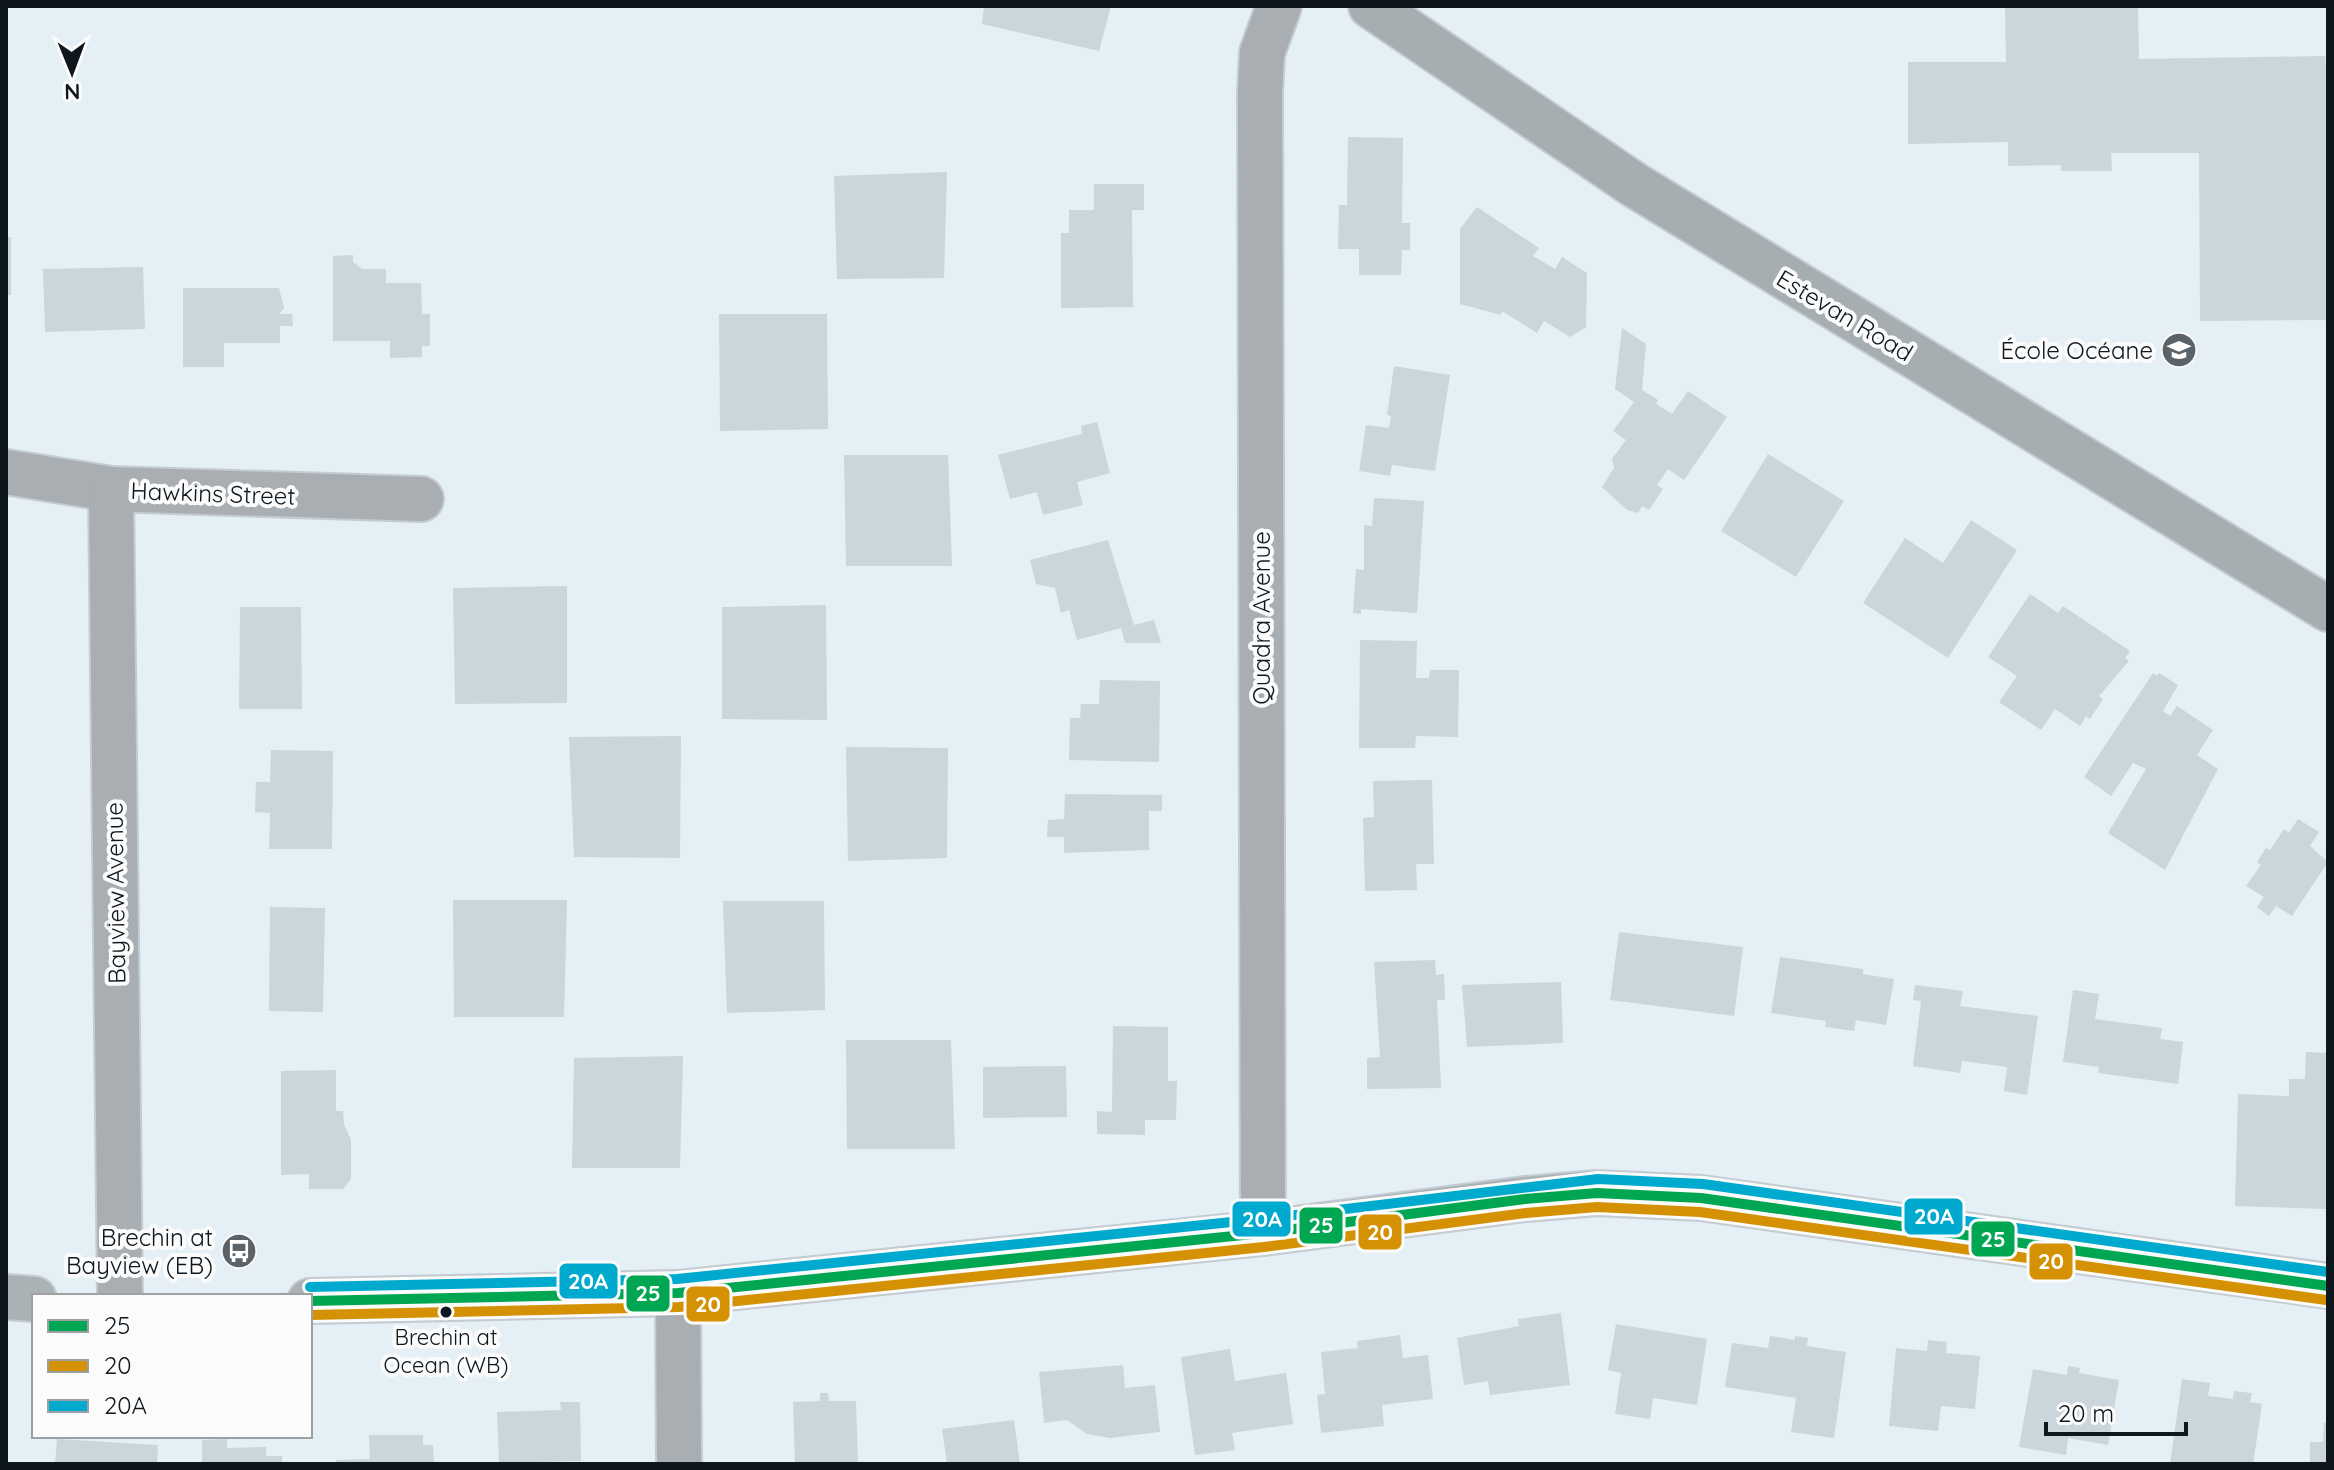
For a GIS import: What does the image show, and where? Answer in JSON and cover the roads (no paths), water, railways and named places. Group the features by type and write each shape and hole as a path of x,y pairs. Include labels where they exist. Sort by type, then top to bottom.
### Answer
{"main road":[{"path":"312,1301 678,1293 1263,1233 1525,1199 1597,1193 1660,1194 2328,1286"},
{"path":"6,1297 32,1299"}],"street":[{"name":"Quadra Avenue","path":"1263,1233 1260,93 1262,53 1279,6"},
{"name":"Estevan Road","path":"1371,6 1633,184 2328,609"},
{"name":"Hawkins Street","path":"6,472 111,489 421,499"},
{"name":"Bayview Avenue","path":"111,489 120,1294"},
{"path":"678,1293 679,1464"}],"place":[{"name":"École Océane","path":"2179,350"},
{"name":"Brechin at Bayview (EB)","path":"239,1251"},
{"name":"Brechin at Ocean (WB)","path":"446,1312"}]}
